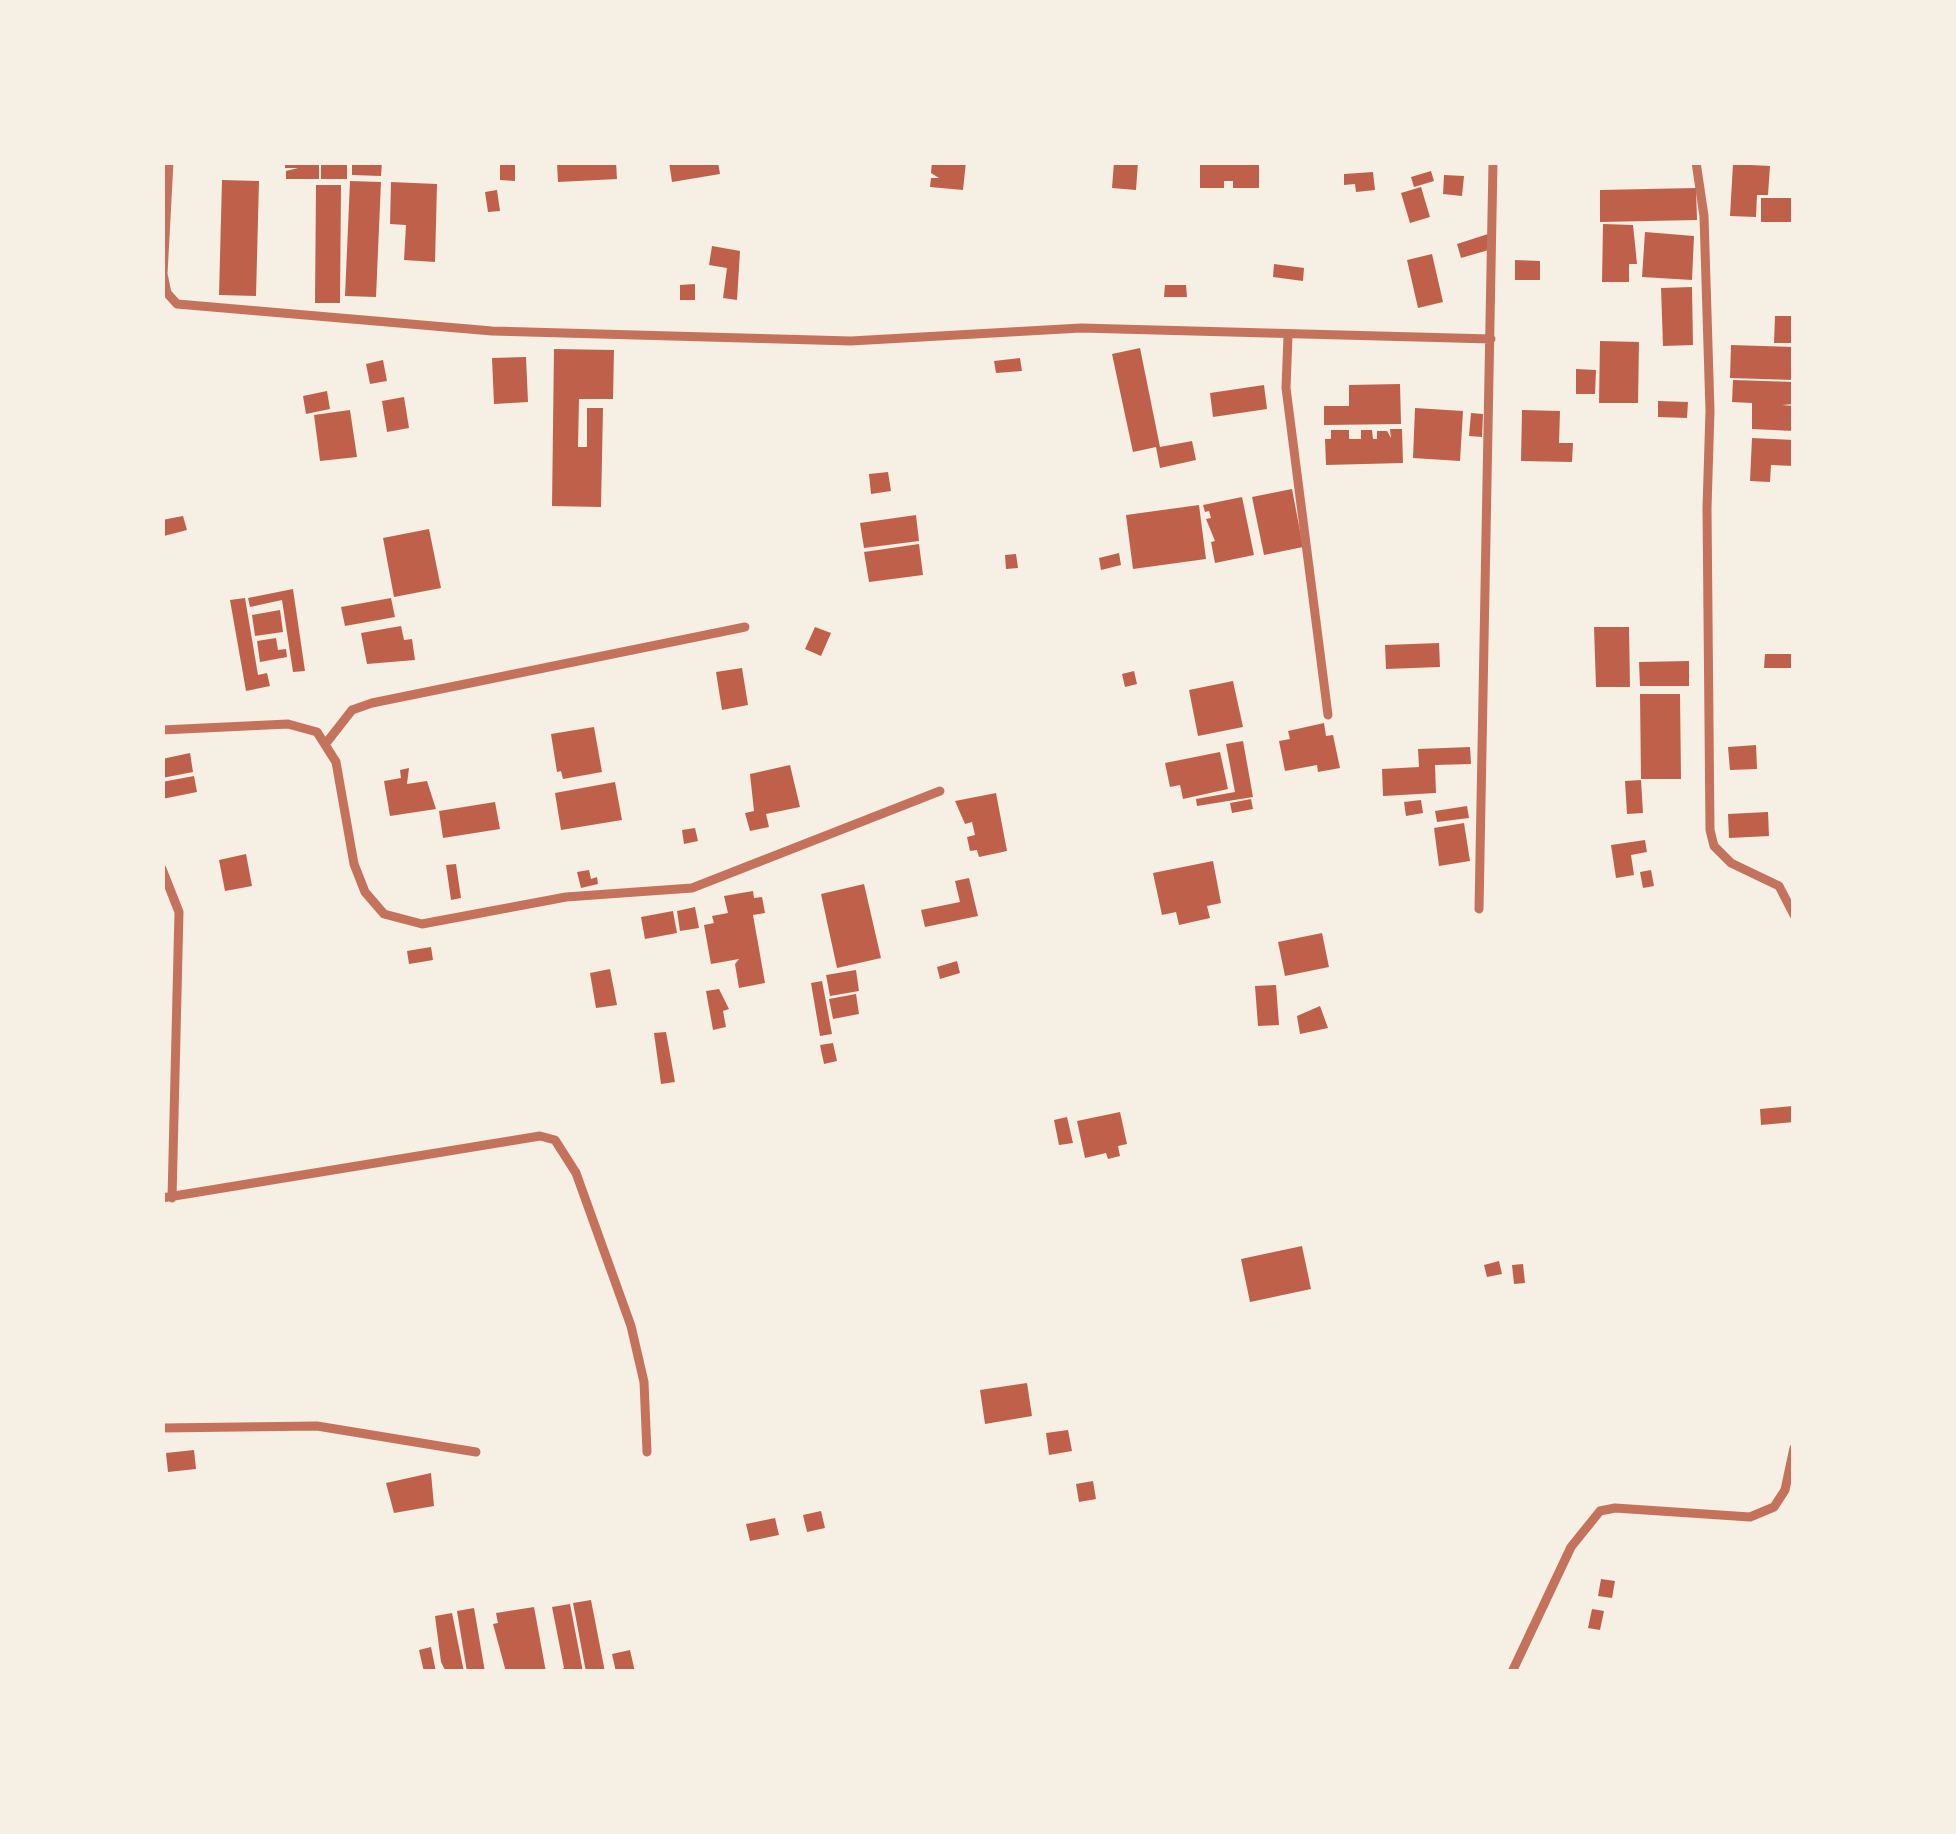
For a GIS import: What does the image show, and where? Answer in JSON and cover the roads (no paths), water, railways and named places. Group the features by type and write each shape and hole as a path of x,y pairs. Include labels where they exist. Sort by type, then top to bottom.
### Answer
{"street":[{"path":"169,162 163,274 167,293 177,304 512,332 851,341 1082,328 1491,339"},
{"path":"1480,909 1493,162"},
{"path":"1696,162 1704,216 1710,411 1710,830 1714,846 1731,863 1780,886 1794,916"},
{"path":"1288,336 1290,426 1328,714"},
{"path":"327,742 352,710 372,703 745,627"},
{"path":"162,730 288,724 304,726 327,742 336,762 354,864 365,892 384,914 422,924 566,897 692,888 940,791"},
{"path":"162,869 179,912 167,1198 540,1136 554,1140 576,1173 632,1326 644,1382 647,1452"},
{"path":"162,1428 317,1426 476,1452"},
{"path":"1512,1672 1571,1546 1600,1511 1615,1508 1750,1517 1774,1507 1786,1490 1794,1448"}]}
